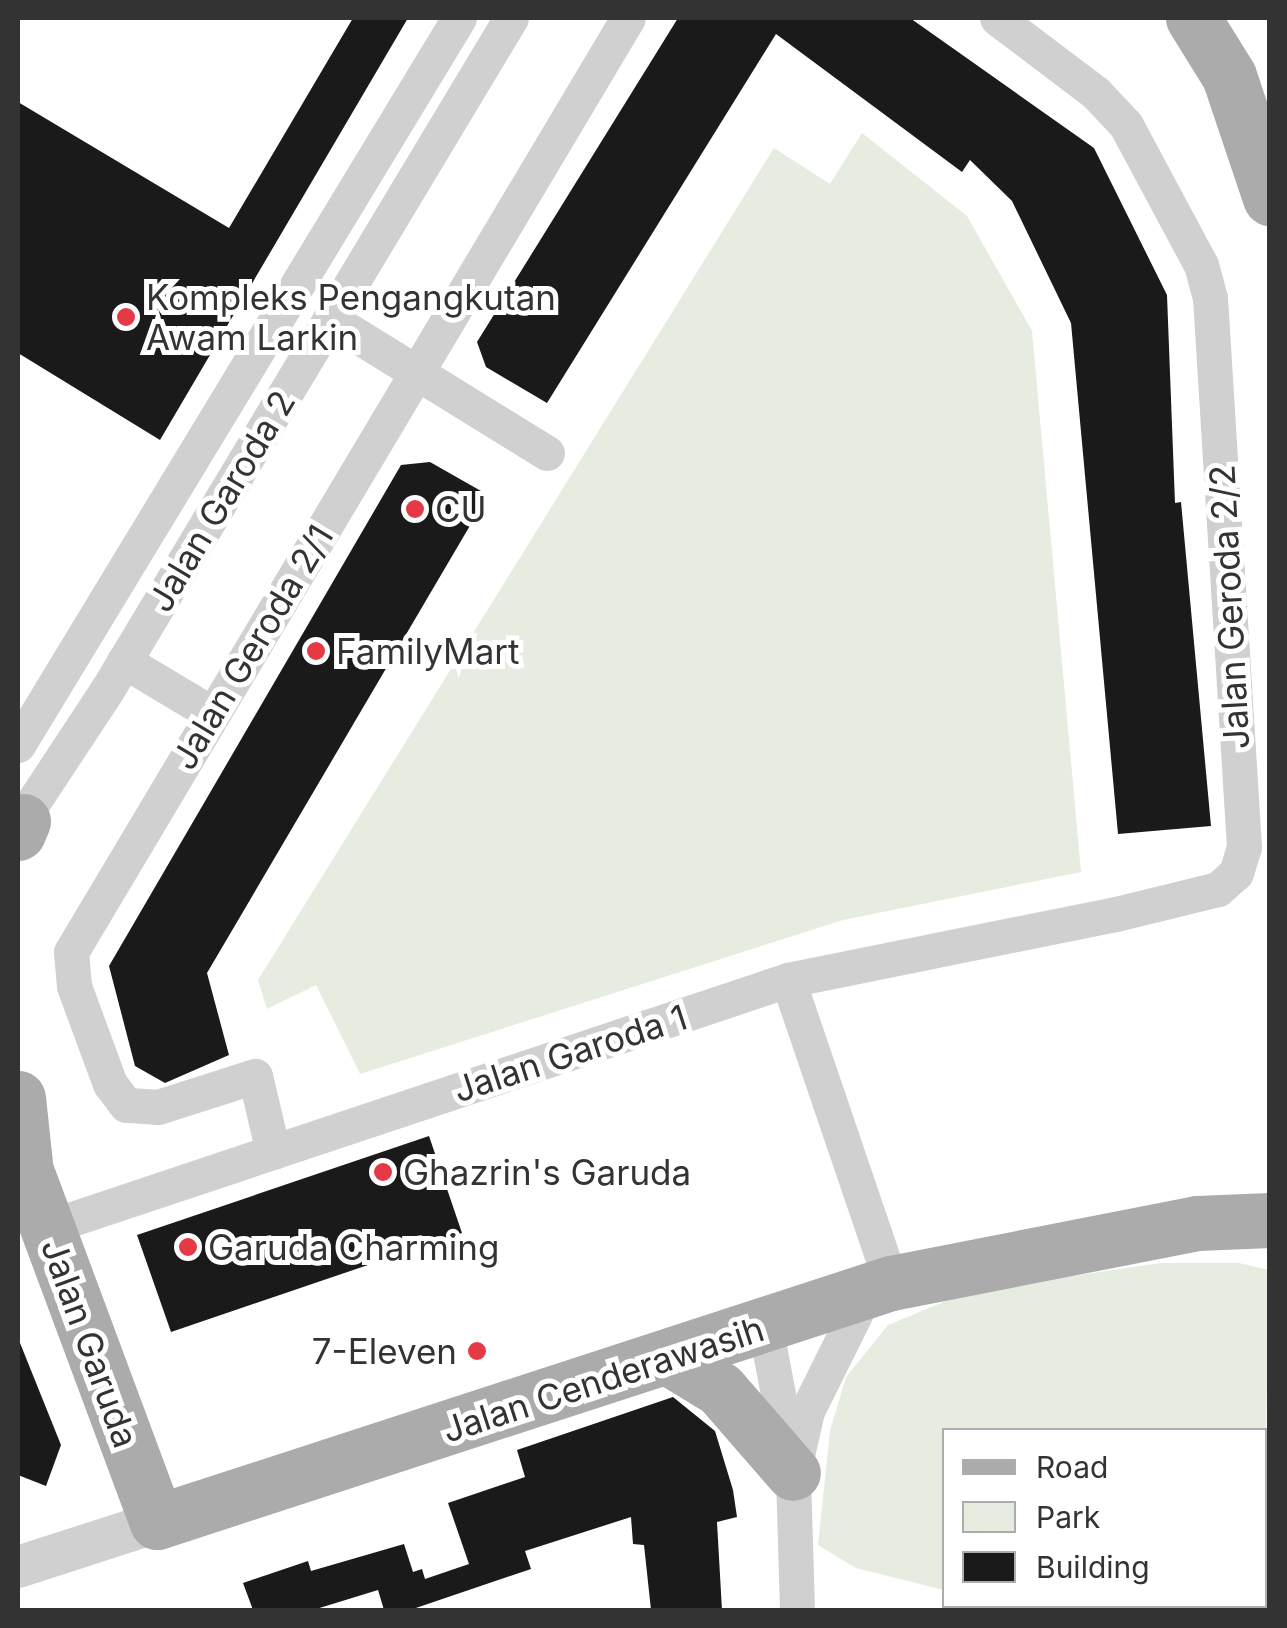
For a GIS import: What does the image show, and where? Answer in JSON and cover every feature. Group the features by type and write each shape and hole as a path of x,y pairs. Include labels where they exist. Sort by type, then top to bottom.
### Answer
{"main road":[{"path":"1193,18 1229,76 1270,198"},
{"name":"Jalan Garuda","path":"18,1098 21,1156 157,1522"},
{"name":"Jalan Cenderawasih","path":"157,1522 878,1289 1196,1223 1267,1193"},
{"path":"1196,1223 1270,1251"},
{"path":"669,1358 720,1390 793,1473"}],"street":[{"name":"Jalan Garoda 2","path":"18,744 458,18"},
{"name":"Jalan Garoda 2","path":"19,826 124,662 511,18"},
{"name":"Jalan Geroda 2/1","path":"273,1152 255,1076 158,1107 138,1111 126,1105 110,1084 74,986 72,952 211,713 420,374 628,18"},
{"name":"Jalan Geroda 2/2","path":"788,980 1218,889 1236,873 1244,848 1210,298 1201,264 1126,126 1096,93 997,18"},
{"path":"330,320 547,453"},
{"path":"124,662 211,713"},
{"path":"788,980 878,1289 808,1411 793,1473"},
{"name":"Jalan Garoda 1","path":"48,1228 788,980"},
{"path":"764,1326 793,1473 797,1610"},
{"name":"Jalan Cenderawasih","path":"18,1567 157,1522"}],"green space":[{"path":"862,133 967,216 1032,331 1081,872 843,920 360,1074 316,985 267,1009 258,980 774,148 830,184"},
{"path":"1161,1263 1239,1263 1269,1270 1266,1428 942,1428 942,1590 856,1568 818,1545 830,1431 846,1377 888,1325 970,1291"},
{"path":"1008,1608 1122,1608 1017,1610"}],"building":[{"name":"Kompleks Pengangkutan Awam Larkin","path":"353,18 408,18 160,440 18,353 18,102 229,228"},
{"path":"678,18 910,18 1094,148 1167,295 1175,503 1181,502 1211,826 1118,834 1071,323 1012,201 970,160 962,172 776,34 547,403 486,367 477,342"},
{"path":"430,462 488,495 207,973 229,1055 165,1083 135,1066 109,966 401,465"},
{"path":"429,1136 462,1233 171,1332 137,1235"},
{"path":"18,1338 61,1445 46,1486 18,1475"},
{"path":"673,1397 715,1431 733,1490 737,1517 717,1522 722,1610 651,1610 644,1545 633,1544 631,1517 525,1551 531,1569 410,1610 384,1610 378,1590 313,1610 253,1610 243,1583 308,1561 311,1571 404,1544 413,1572 422,1569 425,1579 469,1564 448,1503 525,1477 517,1450"}],"place":[{"name":"Kompleks Pengangkutan Awam Larkin","path":"126,317"},
{"name":"CU","path":"415,509"},
{"name":"FamilyMart","path":"316,651"},
{"name":"Ghazrin's Garuda","path":"383,1172"},
{"name":"Garuda Charming","path":"188,1247"},
{"name":"7-Eleven","path":"477,1351"}]}
